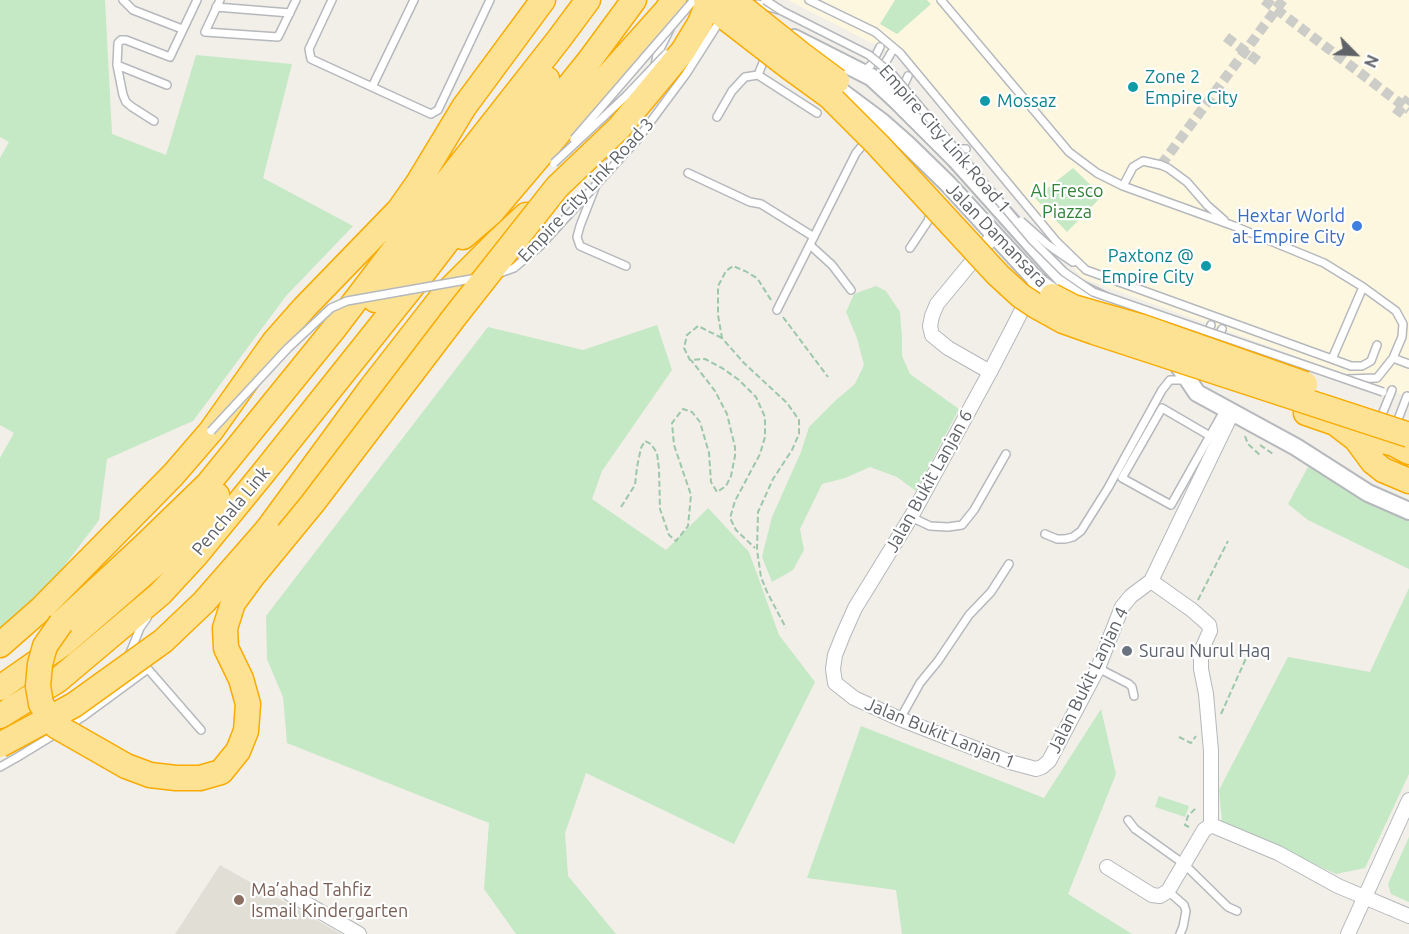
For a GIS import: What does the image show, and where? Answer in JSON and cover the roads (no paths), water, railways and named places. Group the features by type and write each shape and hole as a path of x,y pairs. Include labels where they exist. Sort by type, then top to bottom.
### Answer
{"highway":[{"path":"0,645 42,609 173,475 211,431 274,342 399,210 464,107 543,0"},
{"path":"328,390 421,301 529,152 634,0"},
{"path":"597,88 657,0"},
{"path":"529,152 597,2"},
{"path":"557,187 233,603 225,628 226,648 241,679 248,704 246,731 238,751 221,772 200,778 150,776 126,766 56,726 41,704 38,686 40,664 45,646 61,623 208,484 333,330 560,39 597,2"},
{"path":"333,330 378,287 419,262 597,88 707,2"},
{"path":"0,745 74,705 163,641 204,602 267,530 371,387 442,297 498,241 619,128 652,90 683,51 700,23 707,2"},
{"path":"707,2 784,42 842,85 1006,262 1041,291 1073,307 1143,327 1409,421"},
{"path":"707,2 829,96 998,275 1036,306 1063,321 1407,445"},
{"name":"Penchala Link","path":"0,716 58,680 160,594 264,472 328,390 419,262"},
{"name":"Penchala Link","path":"0,688 63,644 155,564 193,524 263,440 419,262"},
{"path":"1166,346 1228,388 1335,423 1356,439 1373,462 1383,470 1409,481"},
{"path":"1373,462 1370,454 1374,442 1387,440 1407,445"},
{"path":"0,662 25,642 170,507 208,484"}],"street":[{"name":"Jalan Damansara","path":"707,2 823,79 882,122 907,144 943,191 994,235 1037,281 1059,297 1115,326 1166,346"},
{"name":"Jalan Damansara","path":"707,2 794,38 871,76 1018,220 1041,246 1067,283 1141,319"},
{"path":"990,372 948,348 932,334 930,326 937,304 994,235"},
{"path":"1018,261 1041,246"},
{"name":"Jalan Bukit Lanjan 6","path":"835,682 833,669 835,655 855,608 911,517 1037,281"},
{"path":"1141,319 1353,411 1376,423 1407,445"},
{"path":"1166,346 1197,393 1296,447 1368,493 1409,511"},
{"name":"Jalan Bukit Lanjan 4","path":"1048,761 1098,668 1122,607 1131,596 1150,581 1229,411"},
{"path":"1150,581 1192,610 1209,625 1210,631 1202,649 1201,669 1206,694 1212,768 1211,825"},
{"name":"Jalan Bukit Lanjan 1","path":"835,682 854,698 900,719 1010,762 1036,769 1048,761"},
{"path":"1348,934 1409,800"},
{"path":"1107,867 1152,895 1160,896 1168,891 1204,830 1211,825"},
{"path":"1211,825 1278,853 1338,886 1409,916"},
{"path":"290,894 358,934"}],"lane":[{"path":"123,0 133,10 182,28"},
{"path":"154,121 126,102 123,96 117,65 118,43 126,40 170,57 197,0"},
{"path":"290,13 218,4 205,33 278,37 290,13 296,0"},
{"path":"332,0 309,49 311,59 431,114 438,110 490,0"},
{"path":"372,87 414,0"},
{"path":"683,35 715,0"},
{"name":"Empire City Link Road 1","path":"765,0 869,55 893,75 1032,240 1064,272 1093,292 1383,392"},
{"path":"809,0 874,32 900,53 1056,242 1086,270"},
{"path":"941,0 1069,152 1097,173 1123,186 1234,226 1324,263 1396,311 1403,324 1402,338 1393,358 1377,378 1346,379"},
{"path":"529,152 707,2"},
{"path":"626,266 580,246 577,237 595,187 626,133 652,80 657,55 680,10 707,2 758,4 782,11"},
{"name":"Empire City Link Road 3","path":"211,431 288,348 331,308 347,301 492,276 514,268 539,247 637,140 686,74 707,2"},
{"path":"529,152 626,96 675,44"},
{"path":"758,75 770,44"},
{"path":"862,72 871,65 880,48"},
{"path":"877,82 891,53"},
{"path":"117,65 167,85"},
{"path":"717,117 732,91 745,77 758,75 817,113"},
{"path":"899,103 908,76"},
{"path":"777,310 856,153 882,122"},
{"path":"946,150 966,149"},
{"path":"1123,186 1133,167 1143,161 1161,165 1181,177 1213,212 1234,226"},
{"path":"688,173 750,202 761,204 814,237"},
{"path":"910,248 928,221 933,202 943,191"},
{"path":"995,196 1041,246 1086,270 1351,366 1362,366 1371,361 1377,345"},
{"path":"810,245 832,264 851,290"},
{"path":"1332,359 1363,287"},
{"path":"1206,349 1211,325"},
{"path":"1206,349 1222,329"},
{"path":"1393,358 1409,364"},
{"path":"1208,364 1220,381"},
{"path":"1045,534 1057,539 1065,539 1081,531 1108,488 1162,390 1170,380 1187,380"},
{"path":"1370,420 1382,417 1392,390"},
{"path":"1407,396 1397,422 1407,445"},
{"path":"1210,435 1162,408 1122,478 1170,505 1210,435 1229,411"},
{"path":"911,517 930,526 962,525 974,510 1006,454"},
{"path":"194,556 140,628 130,653 148,669 201,730"},
{"path":"900,719 920,683 969,615 991,592 1009,564"},
{"path":"1098,668 1129,684 1134,696"},
{"path":"0,767 84,716 148,669"},
{"path":"1128,820 1135,829 1184,864 1228,907 1237,911"},
{"path":"1168,891 1184,905 1186,910 1180,934"}],"tunnel":[{"path":"1264,0 1409,110"},
{"path":"1161,165 1283,0"},
{"path":"1226,37 1262,64"},
{"path":"1396,115 1409,98"}],"place":[{"name":"Zone 2 Empire City","path":"1133,87"},
{"name":"Mossaz","path":"985,101"},
{"name":"Hextar World at Empire City","path":"1357,226"},
{"name":"Paxtonz @ Empire City","path":"1206,266"},
{"name":"Surau Nurul Haq","path":"1127,651"},
{"name":"Ma’ahad Tahfiz Ismail Kindergarten","path":"239,900"}],"park label":[{"name":"Al Fresco Piazza","path":"1067,201"}]}
